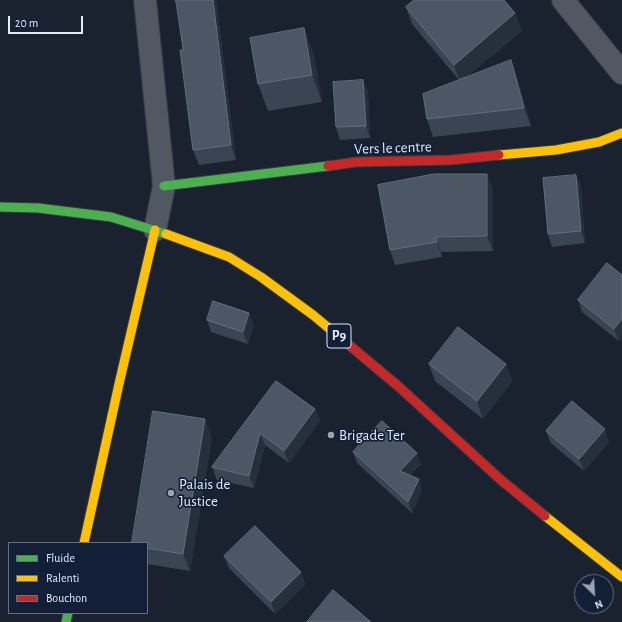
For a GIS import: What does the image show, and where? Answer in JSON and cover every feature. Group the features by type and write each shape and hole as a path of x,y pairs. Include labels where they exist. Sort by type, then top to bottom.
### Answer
{"street":[{"path":"84,542 164,186 145,0"},
{"path":"562,0 622,73"},
{"name":"Vers le centre","path":"164,186 356,162 451,160 556,150 599,142 622,133"},
{"name":"P9","path":"0,207 38,208 111,217 155,230 229,257 261,277 307,310 398,386 501,480 622,577"}],"building":[{"path":"176,0 213,0 231,145 193,150 180,50 183,50"},
{"path":"414,0 504,0 515,13 454,65 406,7"},
{"path":"304,28 312,75 258,84 250,38"},
{"path":"511,60 524,108 427,119 423,94"},
{"path":"363,80 366,126 336,127 333,82"},
{"path":"434,174 487,174 487,236 436,237 437,242 390,250 378,185"},
{"path":"576,175 581,231 548,234 543,178"},
{"path":"607,263 622,275 622,319 614,329 578,300"},
{"path":"213,301 249,313 243,332 207,320"},
{"path":"458,327 506,364 477,401 429,364"},
{"path":"276,381 315,409 284,451 260,433 249,476 212,467"},
{"path":"572,401 605,429 579,459 546,431"},
{"path":"153,411 205,419 183,554 148,548 148,542 132,542"},
{"path":"382,421 417,453 400,471 419,479 408,502 353,452"},
{"path":"255,526 301,572 271,602 224,556"},
{"path":"333,590 371,622 307,622"}],"traffic: fast":[{"path":"164,186 328,166"},
{"path":"0,207 38,208 111,217 166,234"},
{"path":"66,622 68,614"}],"traffic: slow":[{"path":"499,155 556,150 599,142 622,133"},
{"path":"84,542 155,230"},
{"path":"166,234 229,257 261,277 313,315 343,340"},
{"path":"545,516 622,577"}],"traffic: jam":[{"path":"328,166 356,162 451,160 499,155"},
{"path":"343,340 398,386 501,480 545,516"}],"place":[{"name":"Brigade Ter","path":"331,435"},
{"name":"Palais de Justice","path":"171,493"}]}
